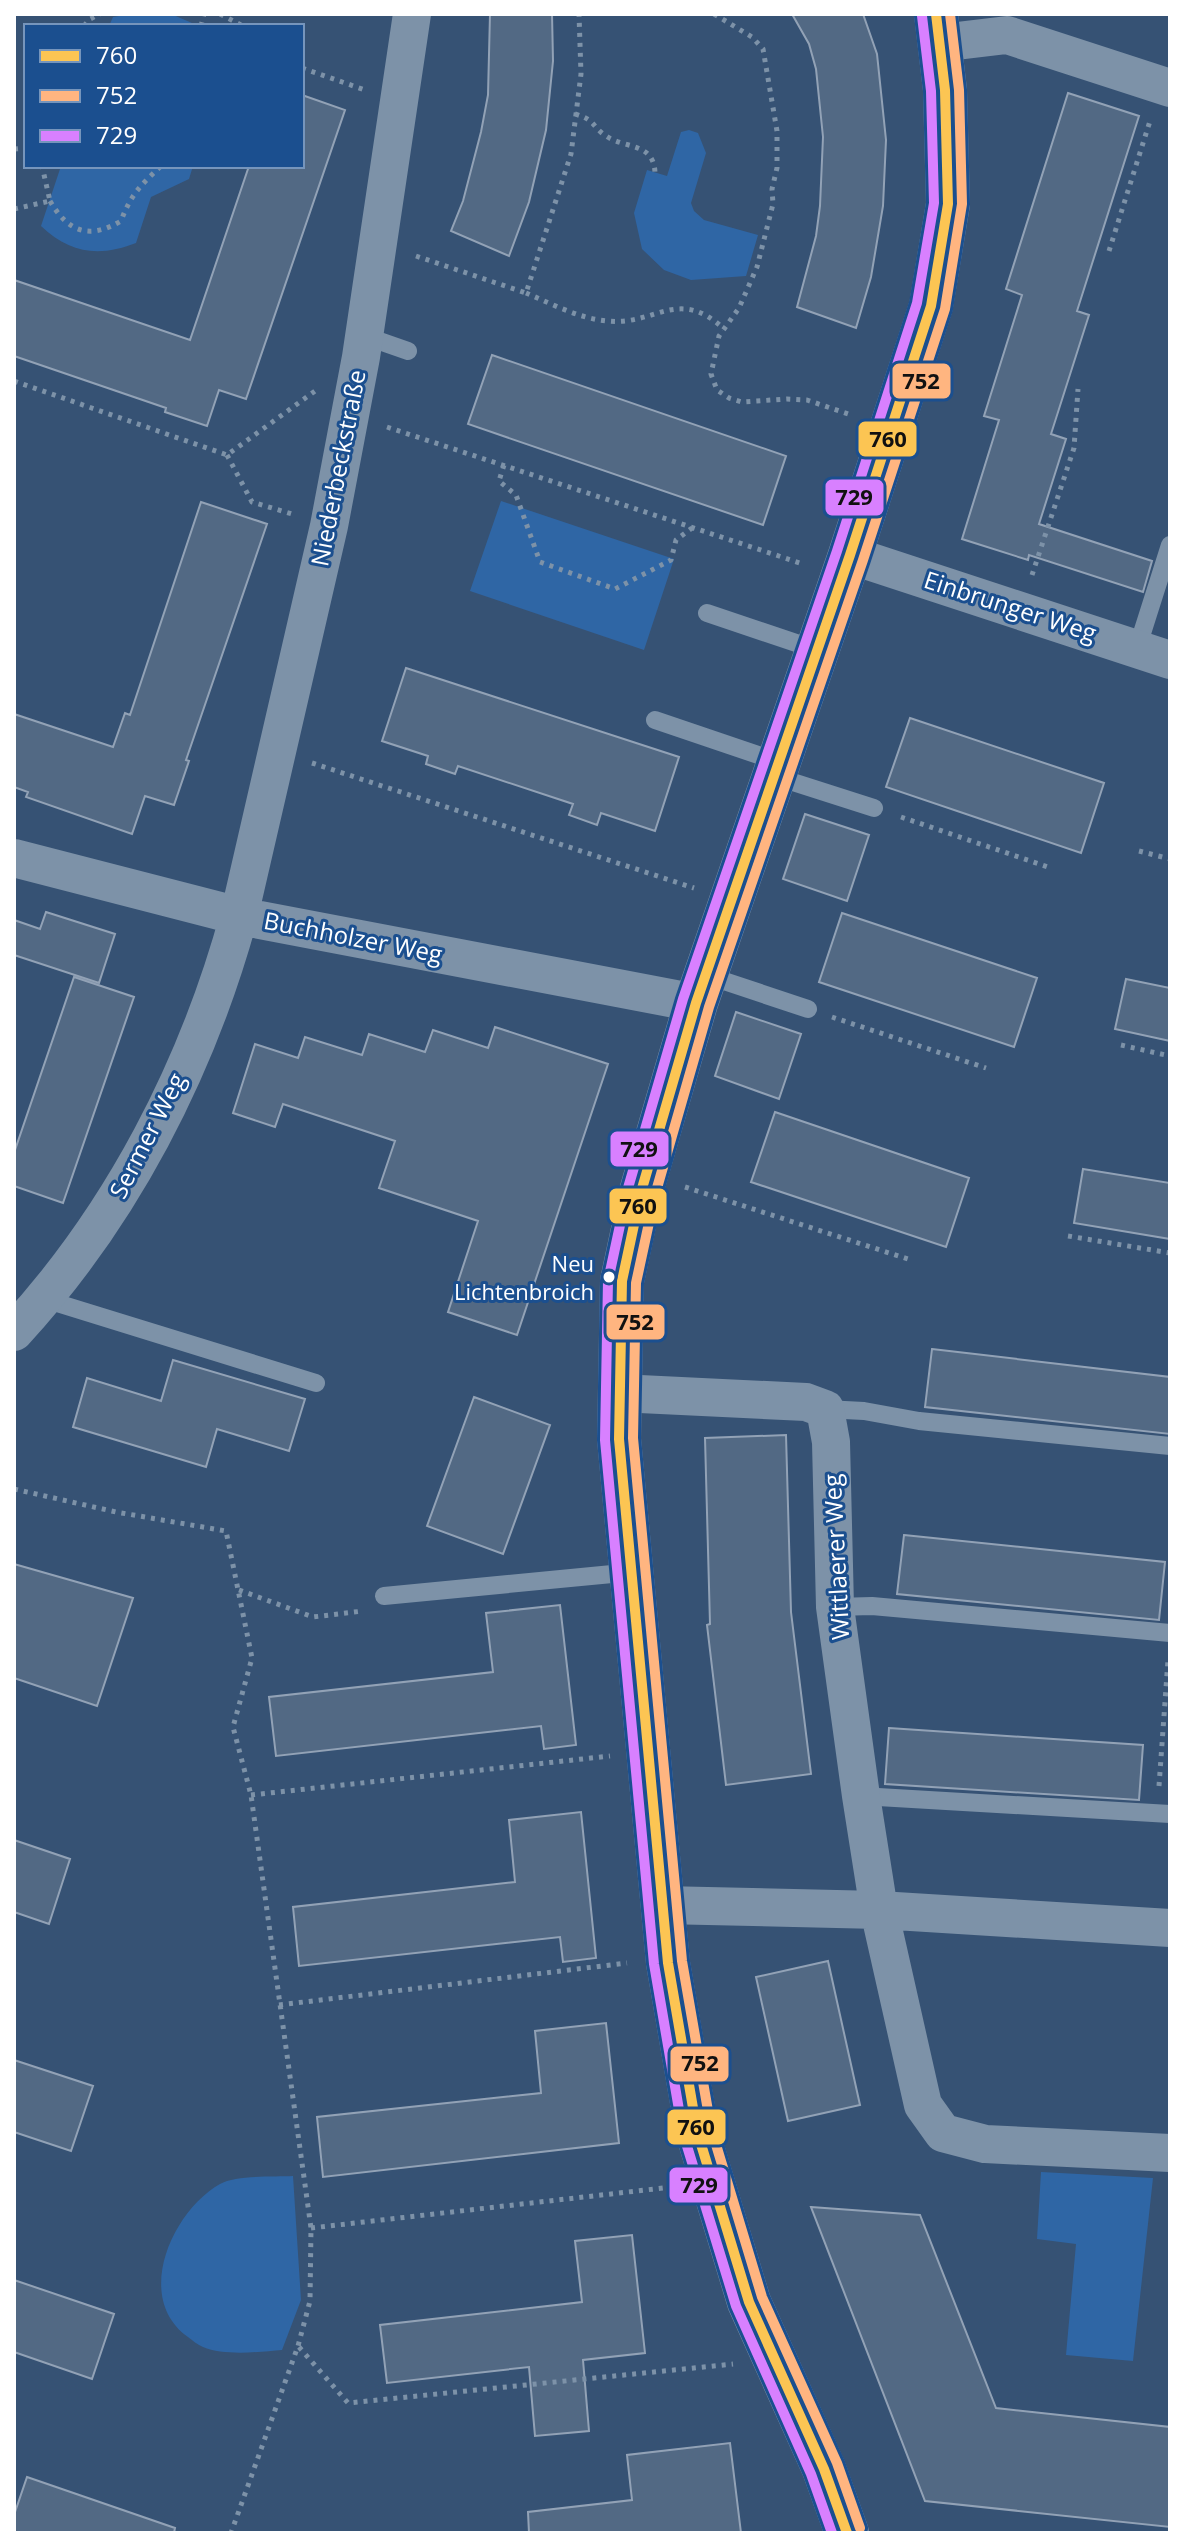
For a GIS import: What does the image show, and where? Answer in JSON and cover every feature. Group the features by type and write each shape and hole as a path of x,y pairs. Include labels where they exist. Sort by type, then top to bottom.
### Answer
{"street":[{"name":"Niederbeckstraße","path":"239,916 329,526 363,347 412,14"},
{"path":"847,2533 824,2469 749,2302 697,2131 662,1905 619,1439 622,1281 646,1174 701,989 846,566 931,306 948,204 945,90 938,28 1007,35 1166,87"},
{"name":"Einbrunger Weg","path":"846,566 1021,611 1154,654"},
{"name":"Buchholzer Weg","path":"14,858 239,916 701,989"},
{"name":"Sermer Weg","path":"14,1332 44,1299 101,1224 134,1170 163,1114 225,969 239,916"},
{"path":"619,1393 806,1402 825,1409"},
{"name":"Wittlaerer Weg","path":"825,1409 831,1442 835,1607 861,1796 879,1910 923,2105 943,2133 985,2144 1170,2153"},
{"path":"662,1905 879,1910 1170,1928"}],"lane":[{"path":"363,347 408,351"},
{"path":"1154,654 1170,545"},
{"path":"707,613 817,650"},
{"path":"655,720 874,808"},
{"path":"701,989 808,1009"},
{"path":"44,1299 316,1383"},
{"path":"825,1409 1170,1446"},
{"path":"384,1596 633,1572"},
{"path":"835,1607 872,1606 1170,1633"},
{"path":"861,1796 1164,1814"}],"path":[{"path":"220,14 239,24"},
{"path":"526,293 571,154 581,74 579,14"},
{"path":"714,14 752,37 763,49 778,148 770,222 757,267 714,353 711,374 717,390 742,402 807,400 892,428"},
{"path":"304,69 399,102"},
{"path":"1109,251 1166,87"},
{"path":"575,114 589,118 604,135 646,152 655,162 655,173"},
{"path":"42,168 50,201 59,217 72,228 89,231 109,228 121,221 137,188 159,168"},
{"path":"14,209 50,201"},
{"path":"378,250 419,257 581,315 607,321 630,321 664,309 677,308 712,317 724,329"},
{"path":"227,455 363,347"},
{"path":"14,381 227,455 252,502 329,526"},
{"path":"1021,611 1074,448 1078,389"},
{"path":"350,415 693,528 846,566"},
{"path":"504,465 499,481 516,495 540,562 615,589 671,560 676,540 693,528"},
{"path":"277,751 731,901"},
{"path":"874,808 1048,867"},
{"path":"1139,851 1170,859"},
{"path":"808,1009 986,1068"},
{"path":"1121,1045 1170,1056"},
{"path":"646,1174 911,1260"},
{"path":"1068,1236 1170,1253"},
{"path":"14,1489 116,1512 226,1531 252,1658 233,1727 251,1795 311,2228 310,2301 298,2346 231,2533"},
{"path":"238,1589 313,1617 362,1612 384,1596"},
{"path":"1164,1814 1170,1633"},
{"path":"251,1795 647,1752"},
{"path":"279,2005 668,1958"},
{"path":"311,2228 712,2183"},
{"path":"298,2346 348,2403 775,2359"}],"shaded area":[{"path":"171,14 194,24 110,24 113,17"},
{"path":"689,130 698,133 706,153 691,203 694,211 704,220 758,235 746,276 691,280 664,270 642,249 634,213 647,170 667,176 681,132"},
{"path":"60,168 192,168 189,179 151,197 136,243 110,250 86,250 63,242 41,226"},
{"path":"501,501 674,559 644,650 470,591"},
{"path":"1041,2172 1153,2178 1133,2361 1066,2355 1076,2244 1037,2239"},
{"path":"293,2176 301,2300 282,2350 231,2352 201,2346 172,2320 163,2300 161,2279 165,2256 174,2234 187,2214 220,2184 245,2178"}],"building":[{"path":"490,14 552,14 553,61 546,130 529,202 509,256 451,231 463,201 488,95"},
{"path":"792,14 863,14 877,54 886,140 883,206 871,277 856,328 797,307 816,236 823,137 816,69 809,44"},
{"path":"1068,93 1139,116 1077,311 1089,315 1051,434 1066,439 1039,524 1152,561 1143,592 1029,555 1028,560 962,539 999,420 984,416 1022,295 1006,289"},
{"path":"304,96 345,110 246,399 219,390 207,426 165,412 166,408 14,356 14,280 190,340 248,168 304,168"},
{"path":"492,355 786,456 763,525 468,424"},
{"path":"201,502 267,524 186,760 189,761 174,805 145,796 132,834 26,797 28,792 14,787 14,714 113,747 125,713 130,715"},
{"path":"406,668 679,757 655,831 601,813 597,825 569,815 573,804 458,766 455,774 426,764 428,756 382,741"},
{"path":"910,718 1104,783 1081,853 886,787"},
{"path":"805,814 869,835 847,901 783,879"},
{"path":"46,912 115,934 99,983 14,955 14,920 40,929"},
{"path":"842,913 1037,978 1014,1047 819,982"},
{"path":"74,977 134,997 63,1203 14,1186 14,1153"},
{"path":"1126,979 1170,988 1170,1041 1115,1029"},
{"path":"736,1012 801,1034 779,1099 715,1076"},
{"path":"495,1027 608,1064 517,1335 448,1312 478,1221 379,1188 395,1141 283,1104 275,1127 233,1113 255,1044 298,1058 305,1037 362,1055 369,1034 425,1052 433,1030 488,1048"},
{"path":"775,1112 969,1178 946,1247 751,1182"},
{"path":"1083,1169 1170,1183 1170,1239 1074,1223"},
{"path":"932,1349 1170,1377 1170,1434 925,1407"},
{"path":"173,1360 305,1399 289,1451 217,1429 206,1467 73,1427 87,1378 161,1401"},
{"path":"474,1397 550,1425 503,1554 427,1526"},
{"path":"786,1435 791,1612 811,1774 726,1785 707,1625 710,1624 705,1438"},
{"path":"904,1535 1165,1562 1159,1620 897,1594"},
{"path":"14,1564 133,1598 97,1706 14,1678"},
{"path":"560,1605 576,1745 544,1749 541,1726 276,1756 269,1697 493,1672 486,1613"},
{"path":"889,1728 1143,1745 1139,1800 885,1784"},
{"path":"581,1812 596,1958 563,1962 560,1937 299,1966 293,1907 515,1882 509,1820"},
{"path":"14,1840 70,1859 49,1924 14,1912"},
{"path":"828,1961 860,2105 788,2121 756,1977"},
{"path":"606,2023 619,2143 323,2177 317,2117 541,2093 535,2031"},
{"path":"14,2060 93,2086 71,2151 14,2132"},
{"path":"811,2207 920,2215 996,2408 1170,2427 1170,2527 925,2501"},
{"path":"632,2235 645,2353 583,2360 589,2431 535,2436 529,2367 387,2383 380,2325 582,2302 575,2241"},
{"path":"14,2280 114,2314 92,2379 14,2352"},
{"path":"730,2443 741,2533 529,2533 528,2512 632,2500 627,2455"},
{"path":"27,2477 175,2528 174,2533 14,2533 14,2515"}],"transit line":[{"name":"760","path":"847,2533 824,2469 749,2302 697,2131 668,1963 619,1439 622,1281 641,1192 696,1003 850,555 931,306 948,204 945,90 936,14"},
{"name":"752","path":"860,2528 837,2463 762,2297 711,2128 682,1961 633,1438 636,1283 655,1195 709,1007 863,560 945,309 962,204 959,90 950,14"},
{"name":"729","path":"832,2533 811,2474 736,2306 683,2133 654,1964 605,1440 608,1281 628,1188 683,999 837,551 917,303 934,203 931,91 922,16"}],"place":[{"name":"Neu Lichtenbroich","path":"609,1277"}]}
